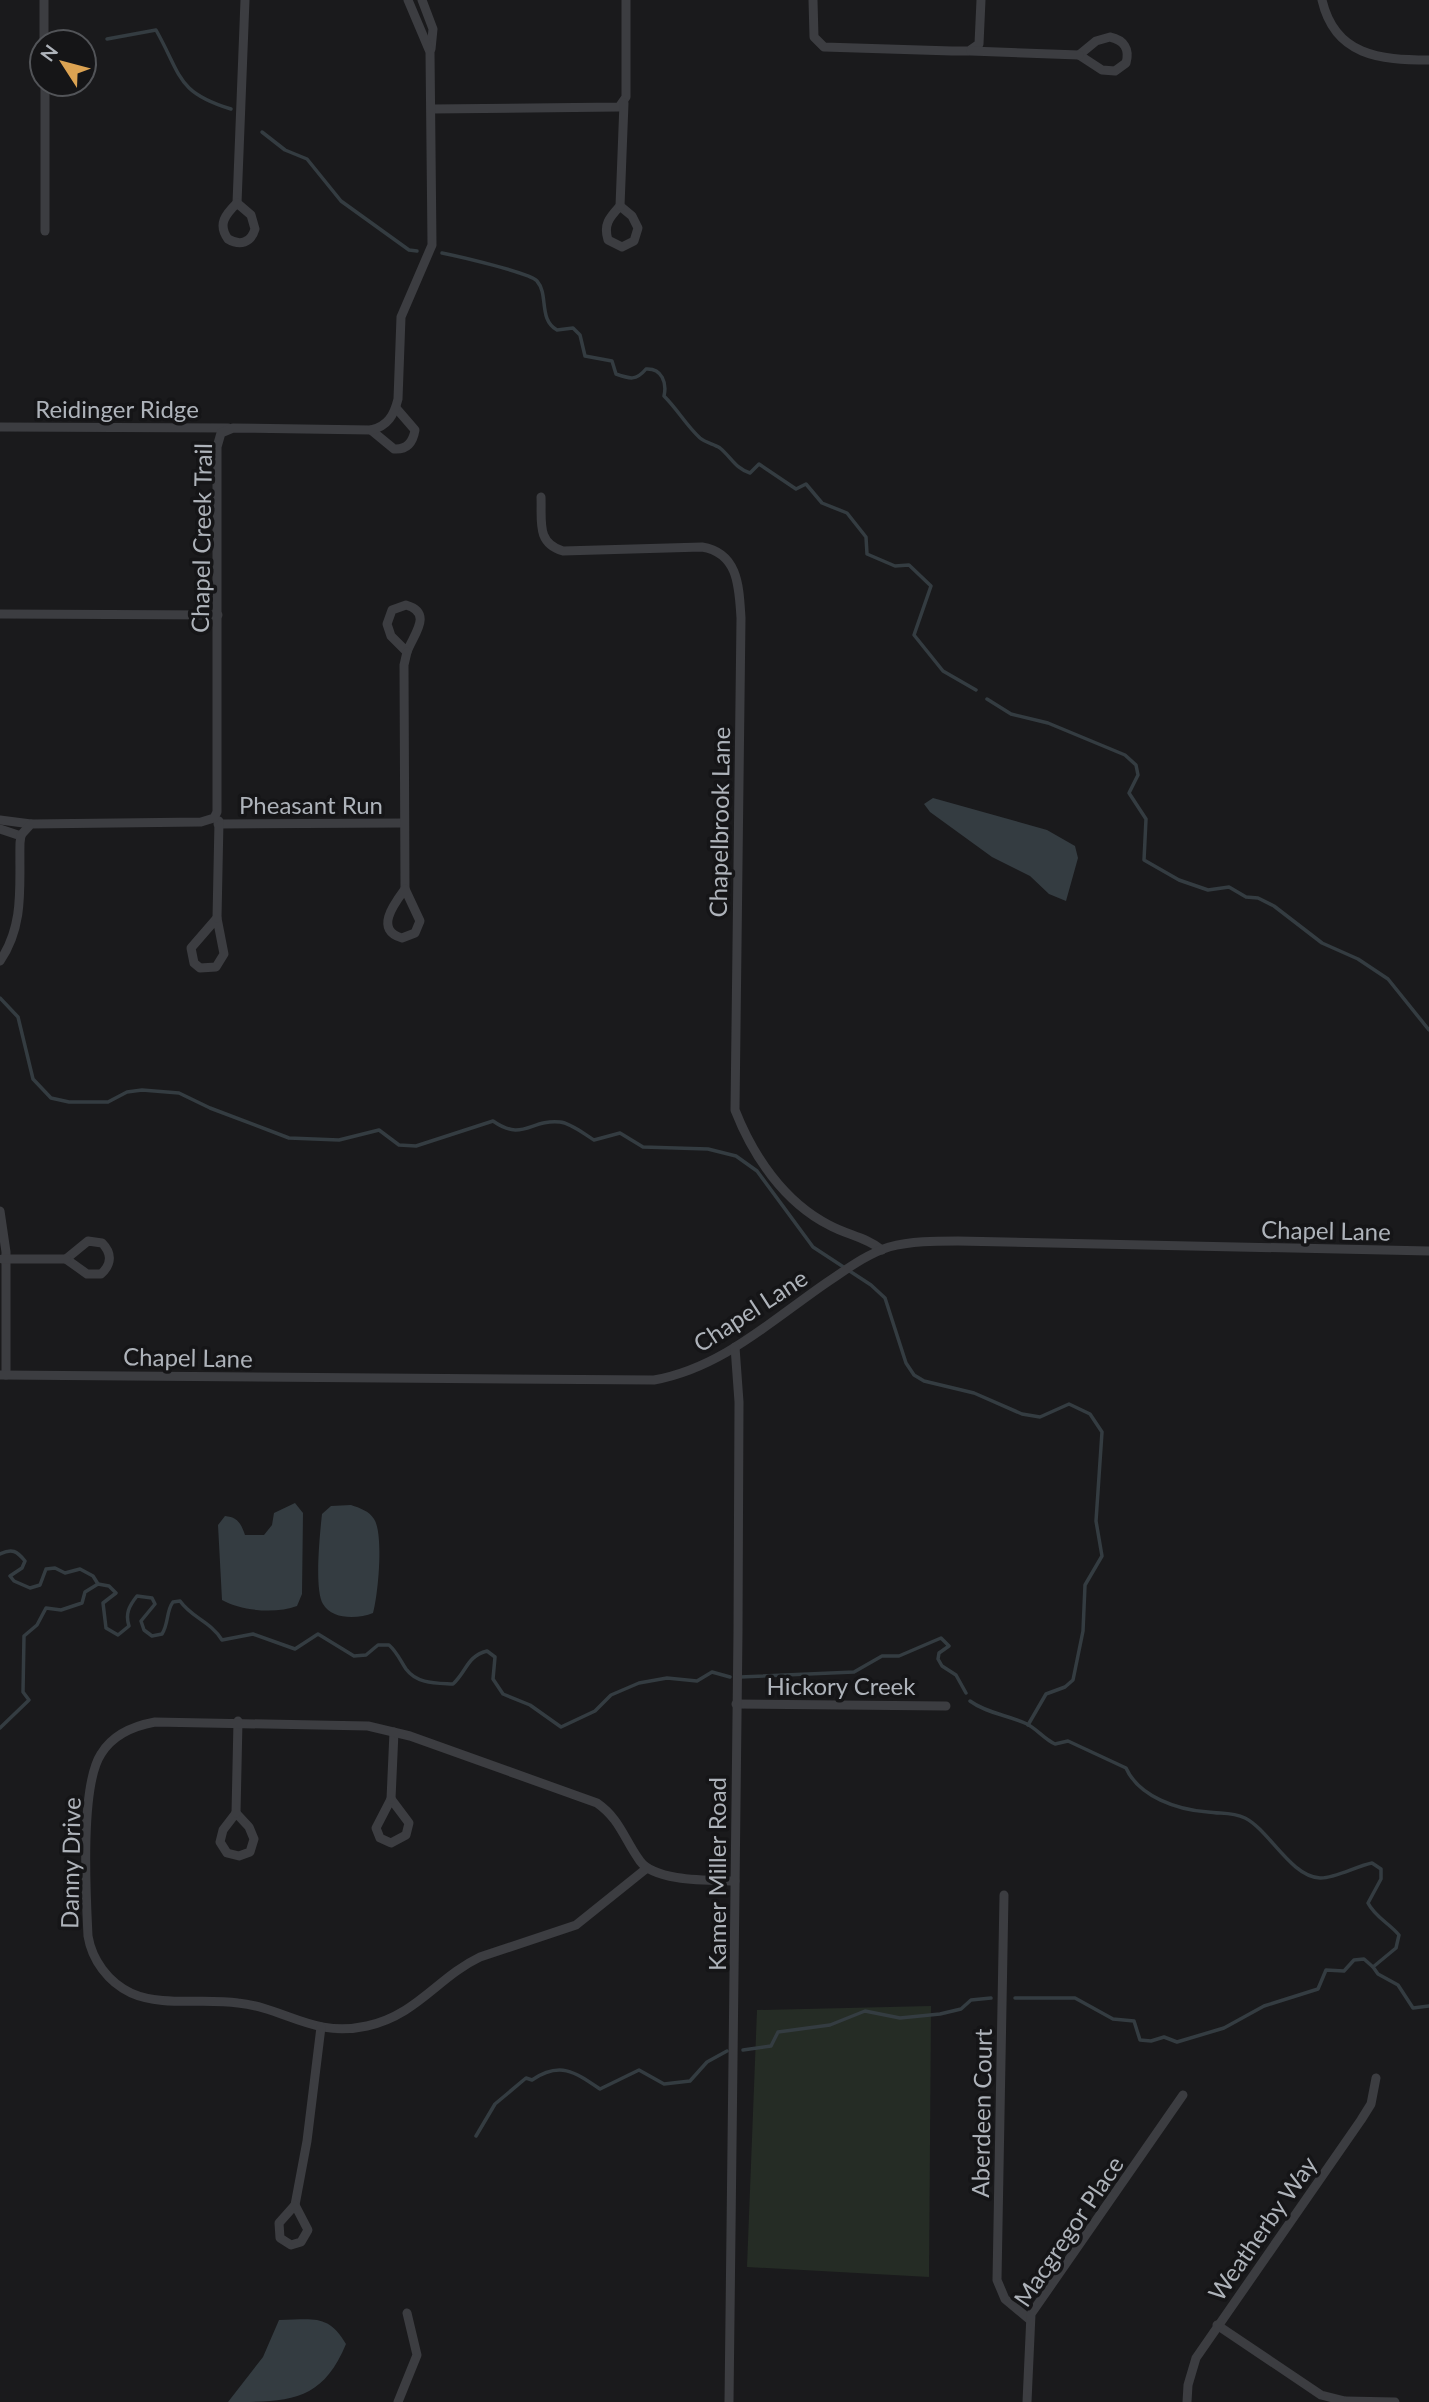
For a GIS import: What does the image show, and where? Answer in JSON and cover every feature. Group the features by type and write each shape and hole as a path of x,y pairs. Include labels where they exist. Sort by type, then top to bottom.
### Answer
{"street":[{"path":"44,0 44,28"},
{"path":"237,203 251,215 255,229 248,241 241,243 228,239 222,226 223,219 237,203 245,0"},
{"path":"408,0 424,32 430,54"},
{"path":"396,408 415,430 410,444 405,448 394,449 371,430 386,424 396,408 401,317 432,246 430,54 433,29 422,0"},
{"path":"620,206 632,216 638,228 634,241 622,247 608,240 606,233 609,218 620,206 626,0"},
{"path":"813,0 814,37 824,47 1079,55 1108,72 1121,68 1128,56 1123,43 1110,37 1097,41 1079,55"},
{"path":"970,51 979,44 981,0"},
{"path":"1322,0 1334,30 1361,51 1387,59 1429,60"},
{"path":"45,98 45,231"},
{"path":"432,108 613,109 624,103"},
{"name":"Reidinger Ridge","path":"0,427 233,428"},
{"name":"Chapel Creek Trail","path":"216,918 191,948 194,963 201,968 216,967 224,954 216,918 219,806 218,447 221,433 233,428 371,430"},
{"name":"Chapelbrook Lane","path":"541,497 542,535 552,547 563,551 702,547 718,551 731,563 739,582 741,618 735,1110 756,1153 797,1205 833,1228 868,1239 882,1250"},
{"path":"405,889 391,908 387,924 390,932 402,938 415,933 420,921 405,889 404,665 421,620 413,607 406,605 392,611 387,624 391,636 407,652"},
{"path":"0,614 218,615"},
{"path":"0,820 31,824 201,821 214,818 219,806"},
{"name":"Pheasant Run","path":"218,824 404,823"},
{"path":"0,961 12,940 19,915 21,836 31,824"},
{"path":"0,829 21,836"},
{"path":"0,1211 3,1259 3,1375"},
{"path":"3,1259 66,1259 81,1271 94,1275 102,1274 110,1262 107,1248 95,1241 82,1243 66,1259"},
{"name":"Chapel Lane","path":"3,1375 654,1380 693,1370 735,1347 851,1266 882,1250 910,1243 958,1241 1429,1251"},
{"name":"Kamer Miller Road","path":"729,2402 739,1402 735,1347"},
{"name":"Hickory Creek","path":"736,1704 946,1706"},
{"name":"Danny Drive","path":"169,1721 341,1724 394,1732 597,1803 620,1823 640,1861 647,1868 576,1925 468,1963 405,2012 366,2026 321,2027 239,2003 141,1997 109,1977 90,1947 86,1909 89,1794 100,1755 118,1736 141,1724 169,1721"},
{"path":"236,1814 249,1827 254,1839 250,1852 239,1856 227,1853 220,1842 223,1830 236,1814 238,1721"},
{"path":"391,1799 409,1823 406,1835 391,1843 380,1838 376,1828 382,1811 391,1799 394,1732"},
{"path":"647,1868 677,1877 735,1881"},
{"name":"Aberdeen Court","path":"1004,1895 997,2280 1005,2300 1029,2319"},
{"path":"295,2205 307,2141 321,2027"},
{"name":"Weatherby Way","path":"1187,2402 1192,2366 1217,2325 1366,2112 1373,2096 1376,2078"},
{"name":"Macgregor Place","path":"1027,2402 1029,2319 1183,2095"},
{"path":"398,2402 417,2355 407,2314"},
{"path":"1217,2325 1321,2395 1345,2401 1395,2402"}],"shaded area":[{"path":"933,798 1047,830 1075,846 1078,858 1066,901 1049,894 1030,876 992,857 930,812 924,804"},
{"path":"295,1503 303,1513 302,1594 297,1606 259,1610 239,1607 222,1600 218,1525 225,1516 238,1521 245,1535 264,1535 272,1525 274,1513"},
{"path":"351,1505 367,1512 377,1527 378,1580 373,1613 346,1617 332,1613 320,1597 319,1547 322,1514 331,1506"},
{"path":"931,2006 929,2277 747,2267 757,2010"},
{"path":"279,2320 318,2320 333,2327 346,2344 337,2363 326,2378 301,2395 269,2401 228,2402 263,2357"}],"waterway":[{"path":"107,39 156,30 177,71 190,89 213,103 231,109"},
{"path":"262,132 285,150 307,159 341,201 409,250 417,251"},
{"path":"442,253 493,265 537,281 551,325 557,330 573,328 580,335 585,356 612,361 616,374 625,377 636,377 646,369 656,371 664,381 664,396 690,428 702,440 720,448 741,469 750,473 759,464 796,489 806,484 822,503 847,513 866,537 867,554 895,566 909,565 931,586 914,635 943,671 976,690"},
{"path":"987,699 1011,714 1048,723 1125,755 1136,765 1138,775 1129,793 1146,819 1144,860 1179,880 1208,890 1229,887 1246,897 1258,898 1274,906 1322,943 1358,959 1388,979 1429,1030"},
{"path":"0,998 18,1017 33,1079 51,1098 69,1102 108,1102 127,1092 142,1090 179,1093 210,1108 289,1138 339,1140 379,1130 399,1145 416,1146 493,1121 512,1130 560,1122 594,1140 620,1133 643,1147 708,1149 736,1156 757,1171 813,1247 871,1285 885,1298 906,1363 914,1375 924,1381 974,1393 1022,1414 1040,1417 1069,1404 1090,1414 1102,1432 1096,1521 1102,1556 1085,1585 1083,1631 1073,1680 1065,1687 1046,1694 1028,1725"},
{"path":"0,1554 11,1551 25,1561 22,1568 10,1576 14,1581 30,1588 40,1585 46,1569 55,1568 65,1573 80,1569 93,1576 98,1584"},
{"path":"0,1728 29,1700 23,1692 24,1636 37,1625 46,1608 61,1610 82,1603 85,1592 98,1584 109,1586 116,1593 103,1603 106,1628 118,1635 129,1626 128,1610 137,1596 152,1598 155,1604 141,1621 144,1630 152,1636 162,1634 173,1602 180,1601 222,1640 253,1634 295,1649 318,1634 354,1656 366,1655 378,1645 389,1645 410,1674 434,1683 453,1684 475,1656 487,1651 495,1657 493,1679 503,1694 530,1705 561,1727 595,1711 611,1695 639,1683 667,1678 697,1681 712,1672 730,1677"},
{"path":"740,1677 854,1672 882,1656 899,1656 941,1638 949,1646 939,1653 938,1659 942,1666 956,1675 966,1693"},
{"path":"970,1701 1027,1724 1055,1744 1068,1741 1126,1768 1140,1787 1172,1805 1245,1818 1263,1832 1290,1862 1309,1876 1325,1878 1372,1863 1381,1869 1381,1879 1368,1903 1399,1935 1396,1948 1373,1967 1378,1974 1398,1985 1413,2008 1429,2006"},
{"path":"1015,1998 1075,1998 1113,2019 1134,2021 1140,2040 1151,2041 1164,2037 1177,2042 1224,2028 1264,2006 1318,1989 1326,1970 1344,1971 1354,1960 1364,1959 1373,1967"},
{"path":"743,2050 771,2046 778,2032 830,2025 865,2011 900,2018 940,2014 961,2009 971,2000 991,1998"},
{"path":"476,2136 495,2104 526,2078 532,2080 551,2071 567,2071 600,2089 639,2070 664,2084 690,2081 707,2062 727,2051"}]}
